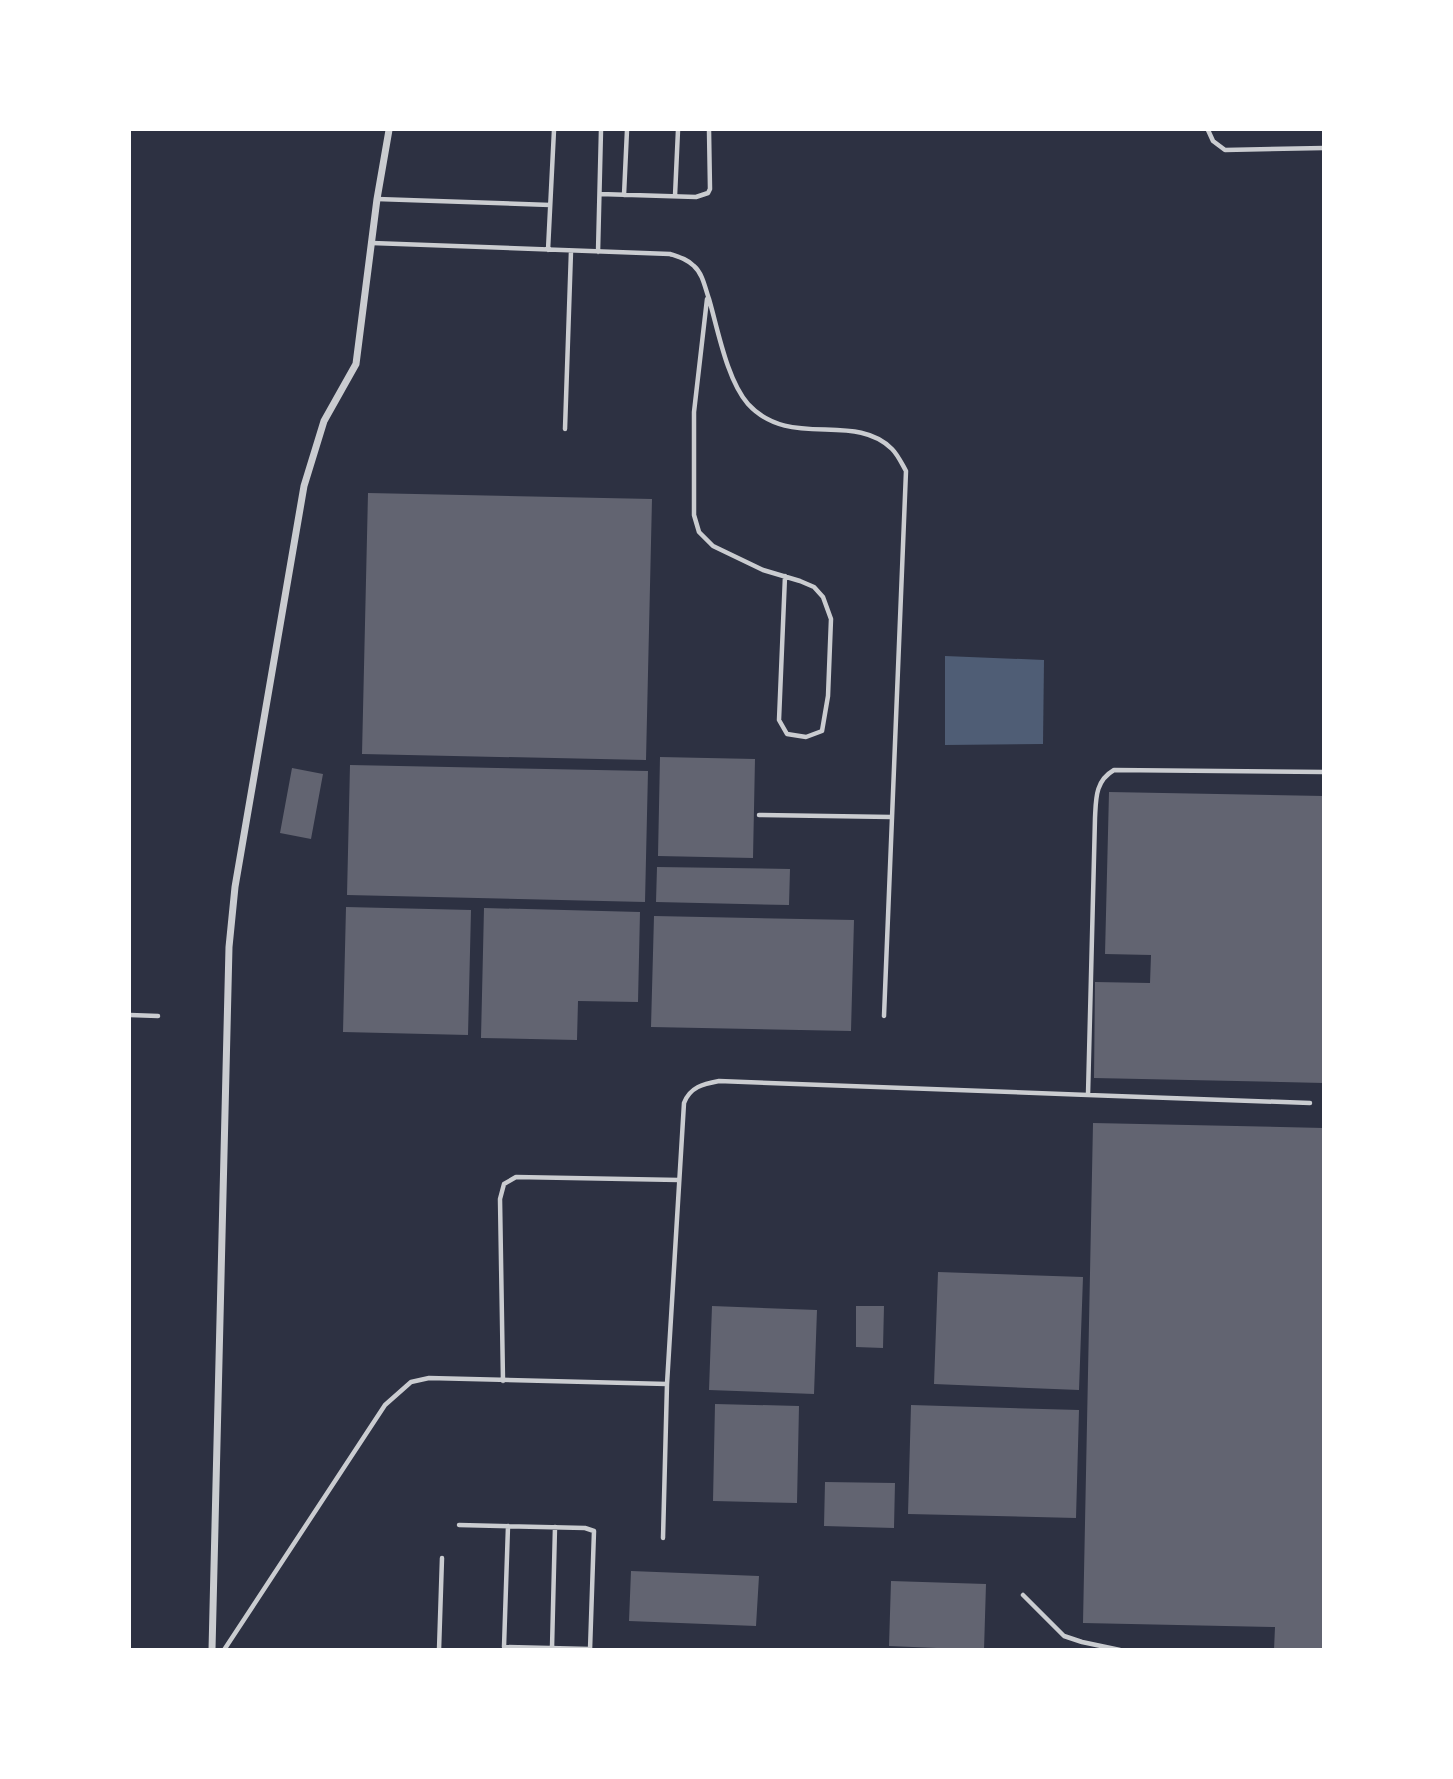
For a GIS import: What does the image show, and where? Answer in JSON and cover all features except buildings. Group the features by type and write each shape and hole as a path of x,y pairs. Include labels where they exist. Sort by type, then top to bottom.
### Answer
{"street":[{"path":"212,1650 229,947 235,887 304,486 324,421 356,364 377,199 389,130"}],"lane":[{"path":"548,250 554,130"},
{"path":"598,252 601,130"},
{"path":"625,195 627,130"},
{"path":"675,196 678,130"},
{"path":"600,194 703,196 710,189 709,130"},
{"path":"1208,130 1213,141 1225,150 1324,148"},
{"path":"377,199 550,205"},
{"path":"372,243 670,254 683,258 699,272 734,380 750,405 775,424 805,430 850,431 871,436 889,446 906,471 884,1016"},
{"path":"565,429 571,251"},
{"path":"707,295 694,412 694,515 699,532 713,546 763,570 785,576 814,587 823,597 831,619 828,696 822,732 806,737 787,734 779,720 785,576"},
{"path":"1088,1094 1095,818 1097,792 1103,778 1114,770 1324,772"},
{"path":"759,816 891,817"},
{"path":"130,1015 158,1016"},
{"path":"663,1538 667,1384 684,1103 687,1095 706,1084 733,1082 1310,1102"},
{"path":"503,1381 500,1199 505,1184 516,1177 679,1180"},
{"path":"223,1650 385,1405 393,1396 417,1380 667,1384"},
{"path":"459,1525 508,1526 555,1527 589,1528 595,1534 590,1649 505,1647 508,1526"},
{"path":"552,1648 555,1527"},
{"path":"439,1650 442,1558"},
{"path":"1023,1595 1064,1636 1120,1650"}],"water":[{"path":"945,656 1044,660 1043,744 945,745"}]}
